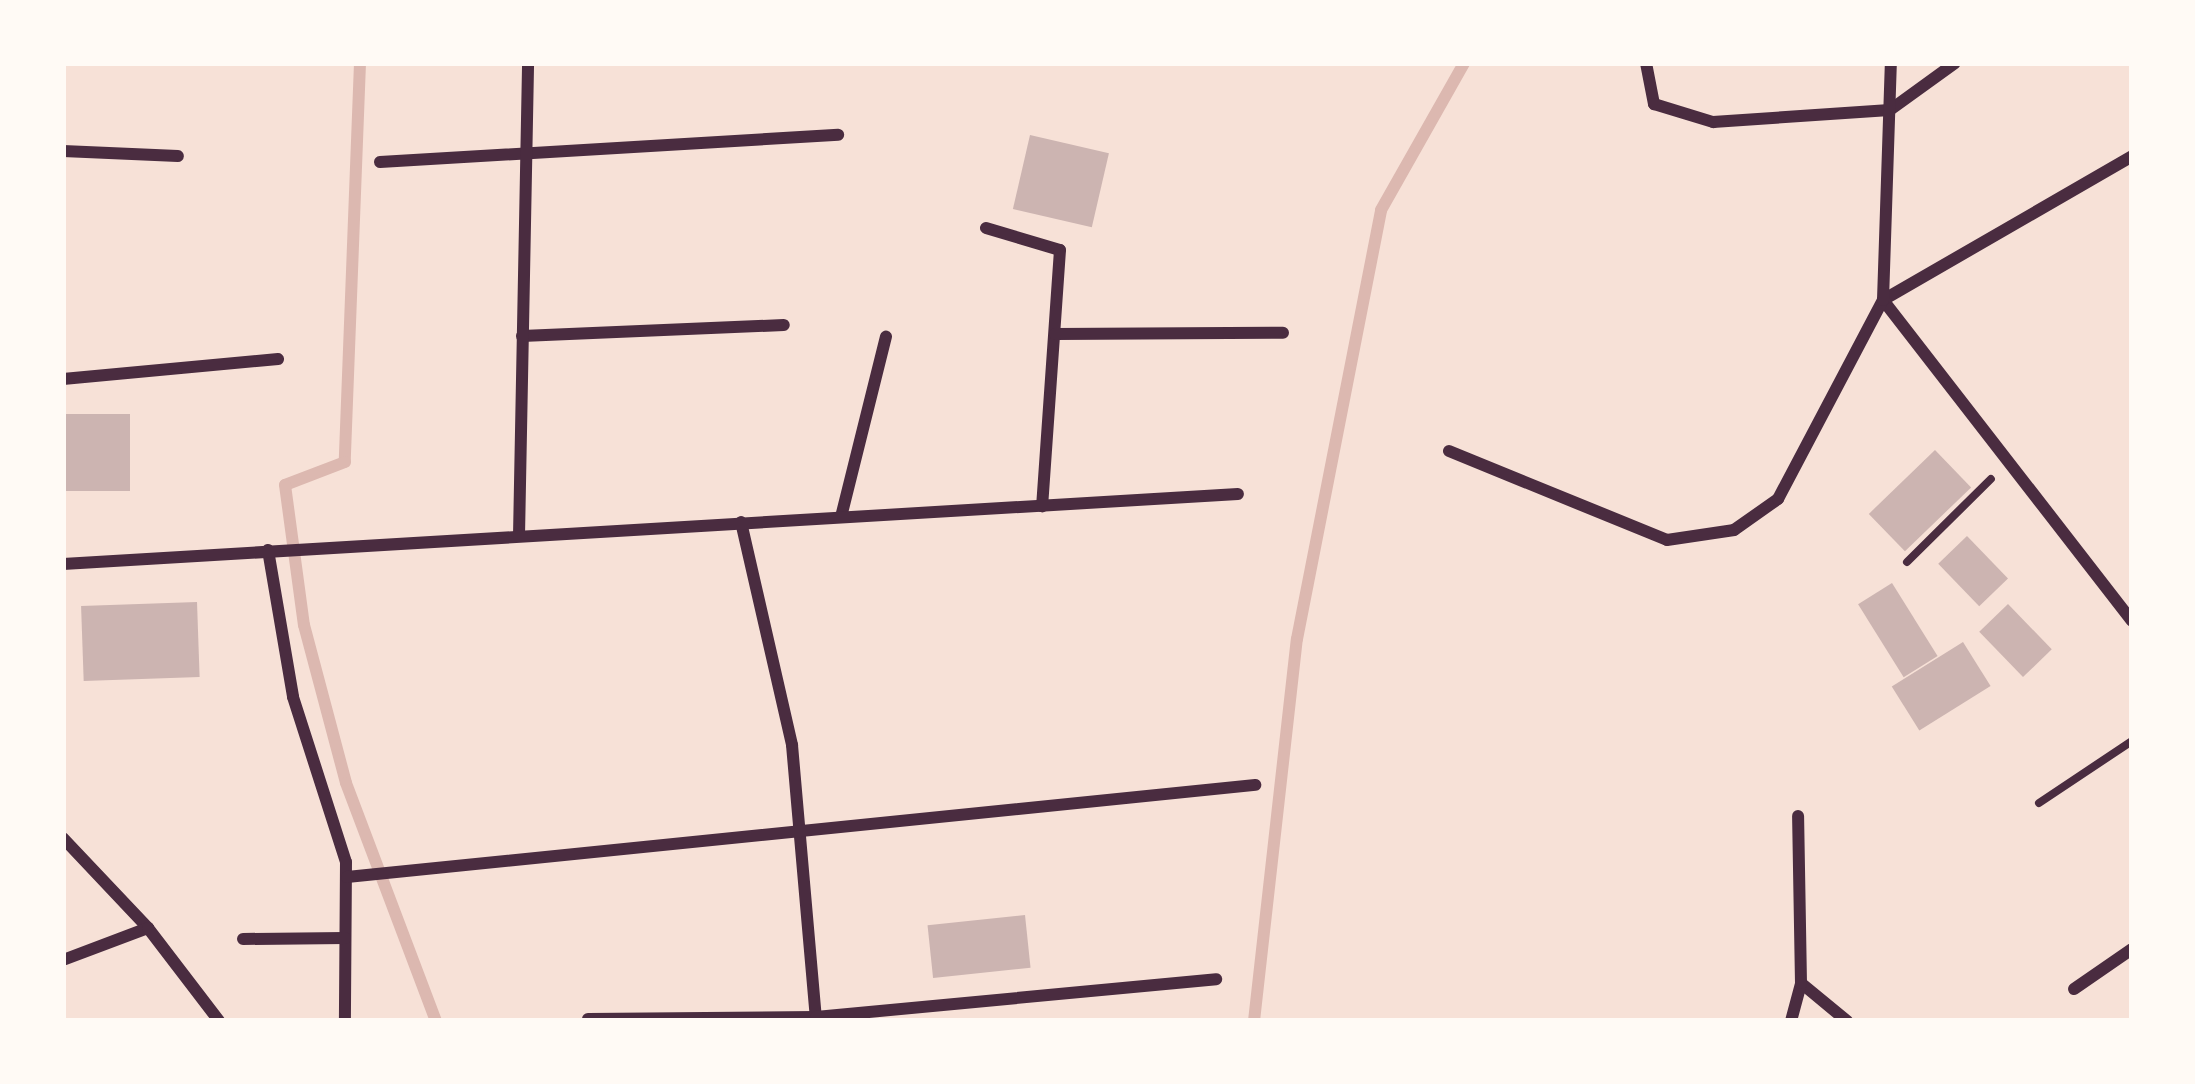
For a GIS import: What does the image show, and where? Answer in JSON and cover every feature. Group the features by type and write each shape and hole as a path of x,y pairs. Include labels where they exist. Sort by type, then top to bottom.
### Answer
{"street":[{"path":"519,536 527,63"},
{"path":"1646,63 1654,104 1701,120 1890,110 1955,63"},
{"path":"1449,451 1667,540 1734,530 1778,499 1883,300 1891,63"},
{"path":"380,162 838,135"},
{"path":"63,151 178,156"},
{"path":"1883,300 2132,156"},
{"path":"986,228 1060,250 1042,506"},
{"path":"1883,300 2014,457 2132,621"},
{"path":"522,335 784,325"},
{"path":"1055,334 1283,333"},
{"path":"841,517 886,338"},
{"path":"63,380 278,359"},
{"path":"63,564 1238,494"},
{"path":"741,522 792,745 795,838 816,1019"},
{"path":"273,550 293,698 347,877 345,1021"},
{"path":"347,877 421,865 795,838 1255,785"},
{"path":"1791,1021 1801,983 1798,816"},
{"path":"63,838 148,928 219,1021"},
{"path":"63,960 148,928"},
{"path":"243,939 345,938"},
{"path":"2074,989 2132,949"},
{"path":"588,1019 816,1019 1216,980"},
{"path":"1801,983 1847,1021"}],"path":[{"path":"1907,562 2014,457"},
{"path":"2039,803 2132,741"}],"building":[{"path":"1030,135 1109,153 1092,227 1013,209"},
{"path":"66,414 130,414 130,491 66,491"},
{"path":"1935,450 1971,487 1905,551 1869,514"},
{"path":"1967,536 2008,578 1979,606 1938,564"},
{"path":"1892,583 1938,656 1904,677 1858,604"},
{"path":"197,602 200,677 84,681 81,606"},
{"path":"2008,604 2052,649 2023,677 1979,632"},
{"path":"1963,642 1991,686 1919,731 1892,687"},
{"path":"1025,915 1031,968 933,978 928,925"}],"waterway":[{"path":"360,63 345,462 285,485 304,625 346,783 436,1021"},
{"path":"1254,1021 1297,639 1381,210 1464,63"}]}
